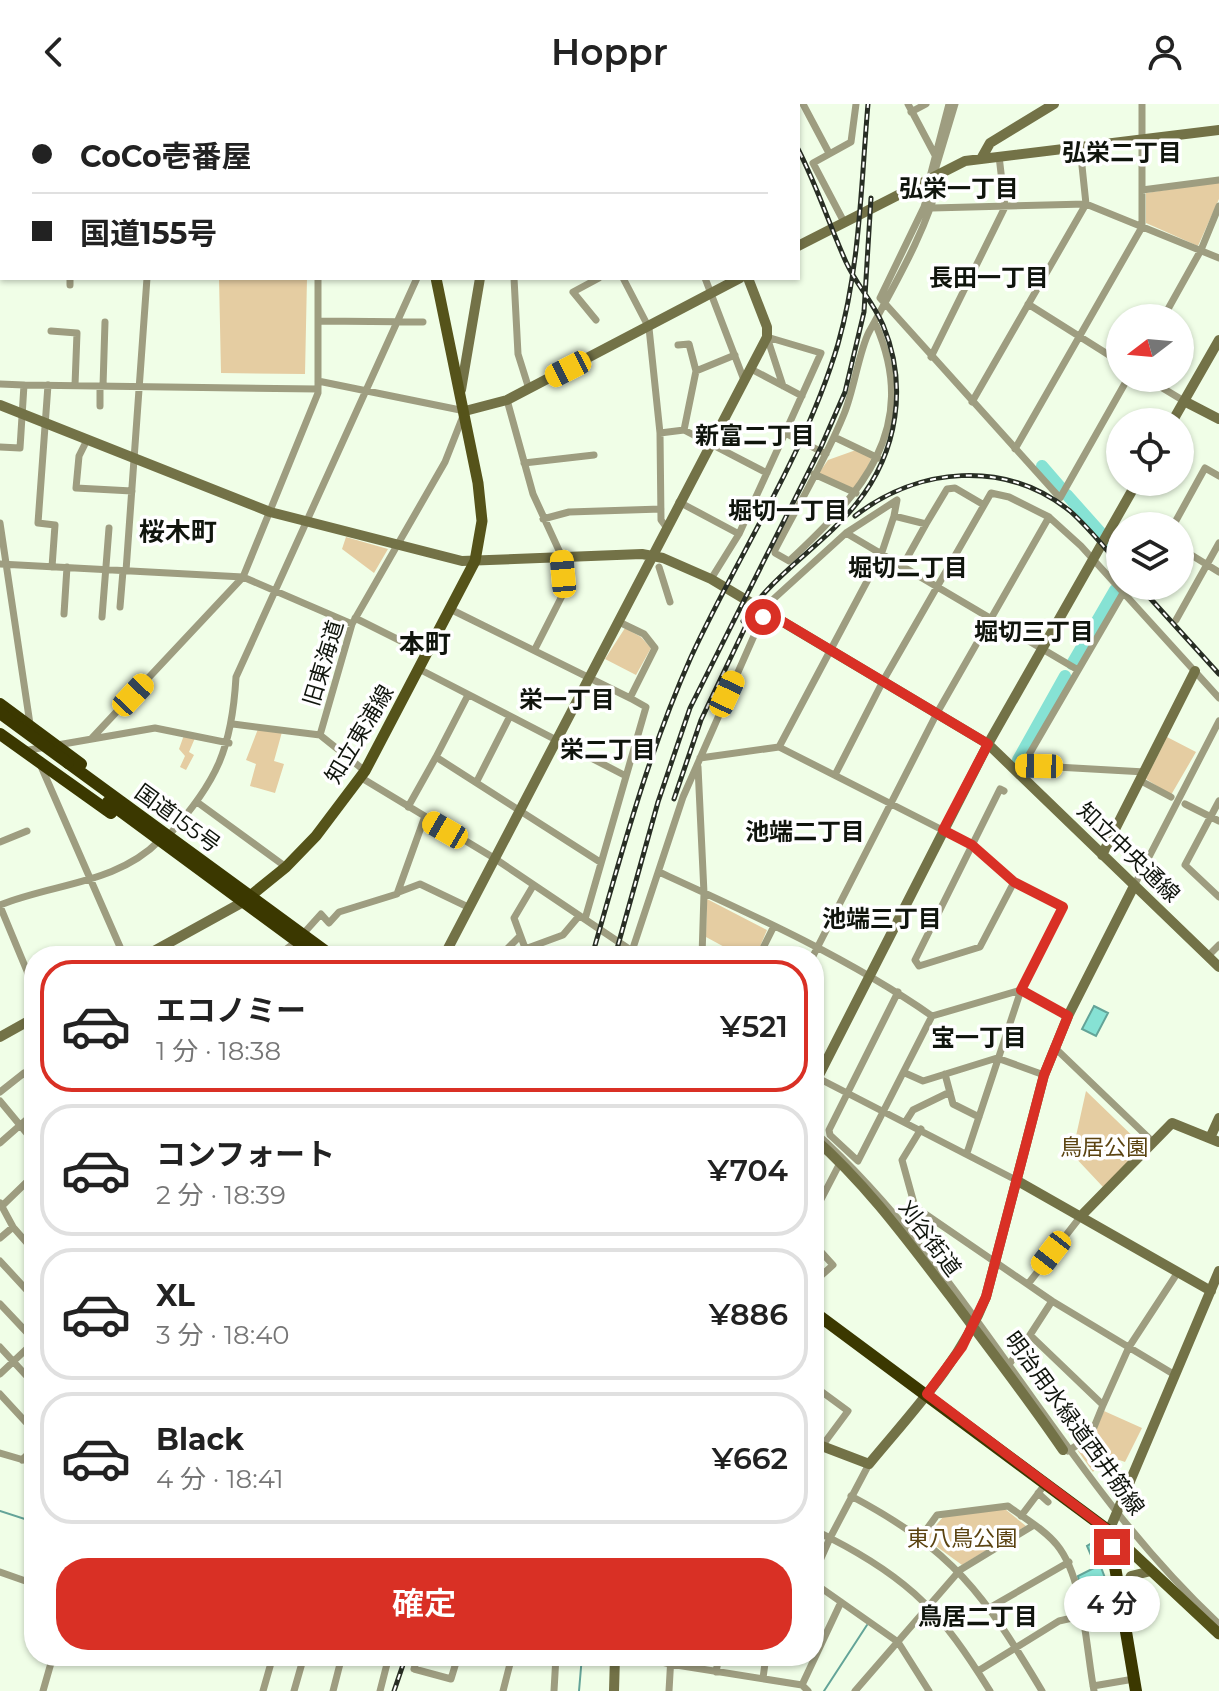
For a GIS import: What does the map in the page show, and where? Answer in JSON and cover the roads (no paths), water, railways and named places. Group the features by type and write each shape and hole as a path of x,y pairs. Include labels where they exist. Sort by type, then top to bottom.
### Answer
{"highway":[{"path":"0,704 129,798 145,823"},
{"name":"国道155号","path":"0,713 66,766"},
{"name":"国道155号","path":"0,723 66,766 315,946"},
{"path":"0,734 118,818 145,823"},
{"name":"国道155号","path":"300,937 308,946"},
{"path":"824,1319 1109,1531 1135,1685"}],"main road":[{"name":"知立東浦線","path":"248,899 316,836 363,774 475,561 482,521 465,411 436,280"},
{"path":"1109,1531 1219,1634"}],"street":[{"path":"803,104 829,153"},
{"path":"844,222 813,163 851,142 856,104"},
{"path":"926,104 910,108 935,155"},
{"path":"876,325 891,372 892,402 887,433 878,458 856,493 789,561 775,550 834,437 858,375 869,332 886,306 899,272 932,208 935,155 952,104"},
{"path":"952,104 935,176 924,207 880,298 1060,498 1120,392"},
{"path":"981,159 990,143 1054,104"},
{"path":"1015,449 1142,227 1142,104"},
{"path":"800,244 935,176 981,159 1219,130"},
{"path":"972,402 1086,204 1080,147"},
{"path":"931,357 1005,207 999,156"},
{"path":"1142,190 1219,180"},
{"path":"932,208 1086,204 1219,258"},
{"path":"1171,304 1201,250 1219,206"},
{"path":"120,607 135,459 147,280"},
{"path":"92,738 243,577 318,385 318,280"},
{"path":"24,964 0,906 129,864 165,838 197,802 229,743 236,677 416,280"},
{"path":"461,390 480,280"},
{"path":"514,280 518,354 529,389"},
{"path":"595,280 573,292 596,320"},
{"path":"624,280 649,328 660,433 661,520 667,528"},
{"path":"706,280 744,380"},
{"path":"0,384 318,385 367,389 465,411 507,400 736,280"},
{"path":"749,280 767,327 767,337 783,386"},
{"path":"1028,304 1106,353"},
{"path":"319,321 423,322"},
{"path":"100,406 105,322"},
{"path":"51,331 77,333 75,385"},
{"path":"449,946 767,337"},
{"path":"711,579 739,534 821,353 767,337"},
{"path":"1180,408 1219,340"},
{"path":"678,345 689,344 696,371 684,430"},
{"path":"696,371 735,355"},
{"path":"751,369 802,396"},
{"path":"0,447 20,448 24,385"},
{"path":"48,385 38,523 55,525 52,567"},
{"path":"1169,392 1219,419"},
{"path":"507,400 543,519 562,557 565,590 535,649"},
{"path":"0,405 270,512 462,561 653,555"},
{"name":"旧東海道","path":"233,724 320,735 354,621 456,441 465,411"},
{"path":"660,433 684,430 767,473"},
{"path":"785,433 826,454"},
{"path":"834,437 878,458"},
{"path":"87,440 79,456 76,488 132,491"},
{"path":"524,463 594,455"},
{"path":"1181,512 1205,468 1219,476"},
{"path":"814,474 856,493"},
{"path":"902,567 947,489 955,488 984,505"},
{"path":"835,775 883,681 991,493 1009,497 1049,517 1106,575"},
{"path":"631,946 699,761 765,611 775,596 846,533 897,500 881,555 779,747"},
{"path":"679,502 739,534"},
{"path":"543,519 569,512 661,509"},
{"path":"894,516 926,524"},
{"path":"818,946 937,713 1049,517"},
{"path":"0,523 3,564 30,727"},
{"path":"102,617 109,528"},
{"path":"846,533 1078,670"},
{"path":"824,1066 988,744 1106,535"},
{"path":"1176,620 1219,543"},
{"name":"知立中央通線","path":"653,555 711,579 937,713 1017,765 1102,855 1219,967"},
{"path":"1194,557 1219,572"},
{"path":"3,564 243,577 427,654"},
{"path":"64,614 67,567"},
{"path":"659,567 670,602"},
{"path":"1119,600 1017,765 1143,776 1171,797"},
{"path":"1129,600 1219,698"},
{"path":"450,609 646,707 582,918 563,935 540,946"},
{"path":"619,622 644,634 655,648 630,698"},
{"path":"419,669 624,775"},
{"path":"1102,855 1195,671"},
{"path":"408,807 468,695"},
{"path":"1210,737 1207,736 1219,712"},
{"path":"477,781 510,716"},
{"path":"824,1552 869,1464 927,1394 975,1324 1054,1047 1219,721"},
{"path":"23,751 155,728 229,743"},
{"path":"1210,737 1214,739 1219,730"},
{"path":"320,735 363,774 424,819 494,858 621,946"},
{"path":"699,761 779,747 972,845 1014,882 1063,907 1021,990 967,1153"},
{"path":"436,757 600,862"},
{"path":"699,761 704,893 702,946"},
{"path":"40,763 120,946"},
{"path":"1004,791 1000,789 915,960 919,966 980,947 1014,882"},
{"path":"1219,801 1185,865 1219,897"},
{"path":"197,802 286,867"},
{"path":"1185,804 1219,821"},
{"path":"399,892 424,819"},
{"path":"0,842 27,831"},
{"path":"659,872 804,946"},
{"path":"289,946 321,914 329,923 339,912 420,884 468,907"},
{"path":"524,946 514,918 533,886"},
{"path":"171,946 248,899"},
{"path":"764,946 773,928"},
{"path":"510,946 520,936"},
{"path":"1208,956 1219,945"},
{"path":"824,956 898,992 932,1016"},
{"path":"898,992 830,1135 858,1161 932,1016 1021,990 1068,1016"},
{"path":"0,1037 24,1024"},
{"path":"1054,1047 1153,1142"},
{"path":"905,1073 923,1081 997,1058 1044,1075"},
{"path":"0,1092 24,1073"},
{"path":"945,1074 953,1104 979,1117"},
{"path":"824,1085 886,1111 967,1153 1211,1291"},
{"path":"906,1121 913,1110 950,1092"},
{"path":"0,1101 24,1130"},
{"path":"1028,1284 1081,1216 1172,1123 1215,1140 1219,1118"},
{"path":"0,1143 24,1123"},
{"path":"921,1129 902,1160 915,1207 1052,1301 1175,1375"},
{"name":"明治用水緑道西井筋線","path":"824,1141 876,1191 975,1324"},
{"name":"刈谷街道","path":"824,1147 841,1161 896,1224 1010,1369 1067,1450"},
{"path":"824,1194 841,1161"},
{"path":"24,1184 1,1204 13,1227 24,1240"},
{"path":"0,1238 13,1227"},
{"path":"824,1255 833,1265 824,1273"},
{"path":"0,1261 24,1287"},
{"path":"1109,1531 1219,1271"},
{"path":"1067,1450 1090,1437 1129,1347 1178,1272"},
{"path":"1010,1369 1052,1301"},
{"path":"0,1304 24,1330"},
{"path":"1030,1335 1103,1405"},
{"path":"0,1347 24,1372"},
{"path":"0,1374 24,1351"},
{"path":"824,1393 848,1411 824,1437"},
{"path":"0,1394 24,1420"},
{"path":"824,1446 869,1464"},
{"name":"明治用水緑道西井筋線","path":"1067,1450 1115,1511 1219,1624"},
{"path":"0,1453 22,1460"},
{"path":"1021,1516 1047,1482"},
{"path":"1038,1493 1048,1502"},
{"path":"851,1496 921,1537 960,1570 991,1607 1042,1691"},
{"path":"921,1537 937,1515 1008,1506 1051,1538 1069,1562 1093,1689 1135,1685"},
{"path":"855,1691 960,1570 1034,1525"},
{"path":"824,1535 874,1562 930,1605 990,1691"},
{"path":"991,1607 1069,1562"},
{"path":"1122,1595 1131,1576 1151,1571"},
{"path":"0,1572 24,1580"},
{"path":"824,1590 898,1642 929,1691"},
{"path":"824,1643 841,1602"},
{"path":"978,1671 1059,1621 1081,1616"},
{"path":"43,1691 50,1666"},
{"path":"263,1691 270,1666"},
{"path":"294,1691 301,1666"},
{"path":"333,1691 339,1666"},
{"path":"380,1691 386,1666"},
{"path":"415,1666 414,1669 451,1679 455,1666"},
{"path":"503,1691 509,1666"},
{"path":"554,1691 555,1666"},
{"path":"614,1691 615,1666"},
{"path":"669,1691 670,1666"},
{"path":"693,1666 805,1688 814,1666"},
{"path":"716,1672 717,1666"},
{"path":"763,1678 765,1666"},
{"path":"863,1682 869,1691"}],"water":[{"path":"1094,1006 1108,1013 1096,1036 1082,1029"},
{"path":"1092,1543 1105,1578 1110,1606 1084,1611 1078,1576 1096,1567 1087,1546"}],"waterway":[{"path":"1042,466 1061,488"},
{"path":"1067,495 1100,532"},
{"path":"1072,664 1109,600"},
{"path":"1018,760 1065,676"},
{"path":"0,1511 24,1519"},
{"path":"824,1691 867,1625"},
{"path":"579,1691 581,1666"}],"railway":[{"path":"595,946 661,730 691,657 808,425 838,344 855,255 868,104"},
{"path":"743,621 768,589 857,503 882,462 895,417 895,371 883,325 846,262 800,153"},
{"path":"618,946 658,802 690,708 821,447 845,392 864,312 871,198"},
{"path":"855,516 906,487 934,479 990,477 1018,483 1045,494 1070,511 1106,549"},
{"path":"1152,600 1219,674"},
{"path":"674,799 701,720 751,615"},
{"path":"394,1691 403,1666"}],"district":[{"name":"弘栄二丁目","path":"1122,153"},
{"name":"弘栄一丁目","path":"959,189"},
{"name":"長田一丁目","path":"989,278"},
{"name":"新富二丁目","path":"755,436"},
{"name":"堀切一丁目","path":"788,511"},
{"name":"桜木町","path":"178,532"},
{"name":"堀切二丁目","path":"908,568"},
{"name":"堀切三丁目","path":"1034,632"},
{"name":"本町","path":"425,644"},
{"name":"栄一丁目","path":"567,700"},
{"name":"栄二丁目","path":"608,750"},
{"name":"池端二丁目","path":"805,832"},
{"name":"池端三丁目","path":"882,919"},
{"name":"宝一丁目","path":"979,1038"},
{"name":"鳥居二丁目","path":"978,1617"}],"park label":[{"name":"鳥居公園","path":"1104,1147"},
{"name":"東八鳥公園","path":"962,1538"}]}
